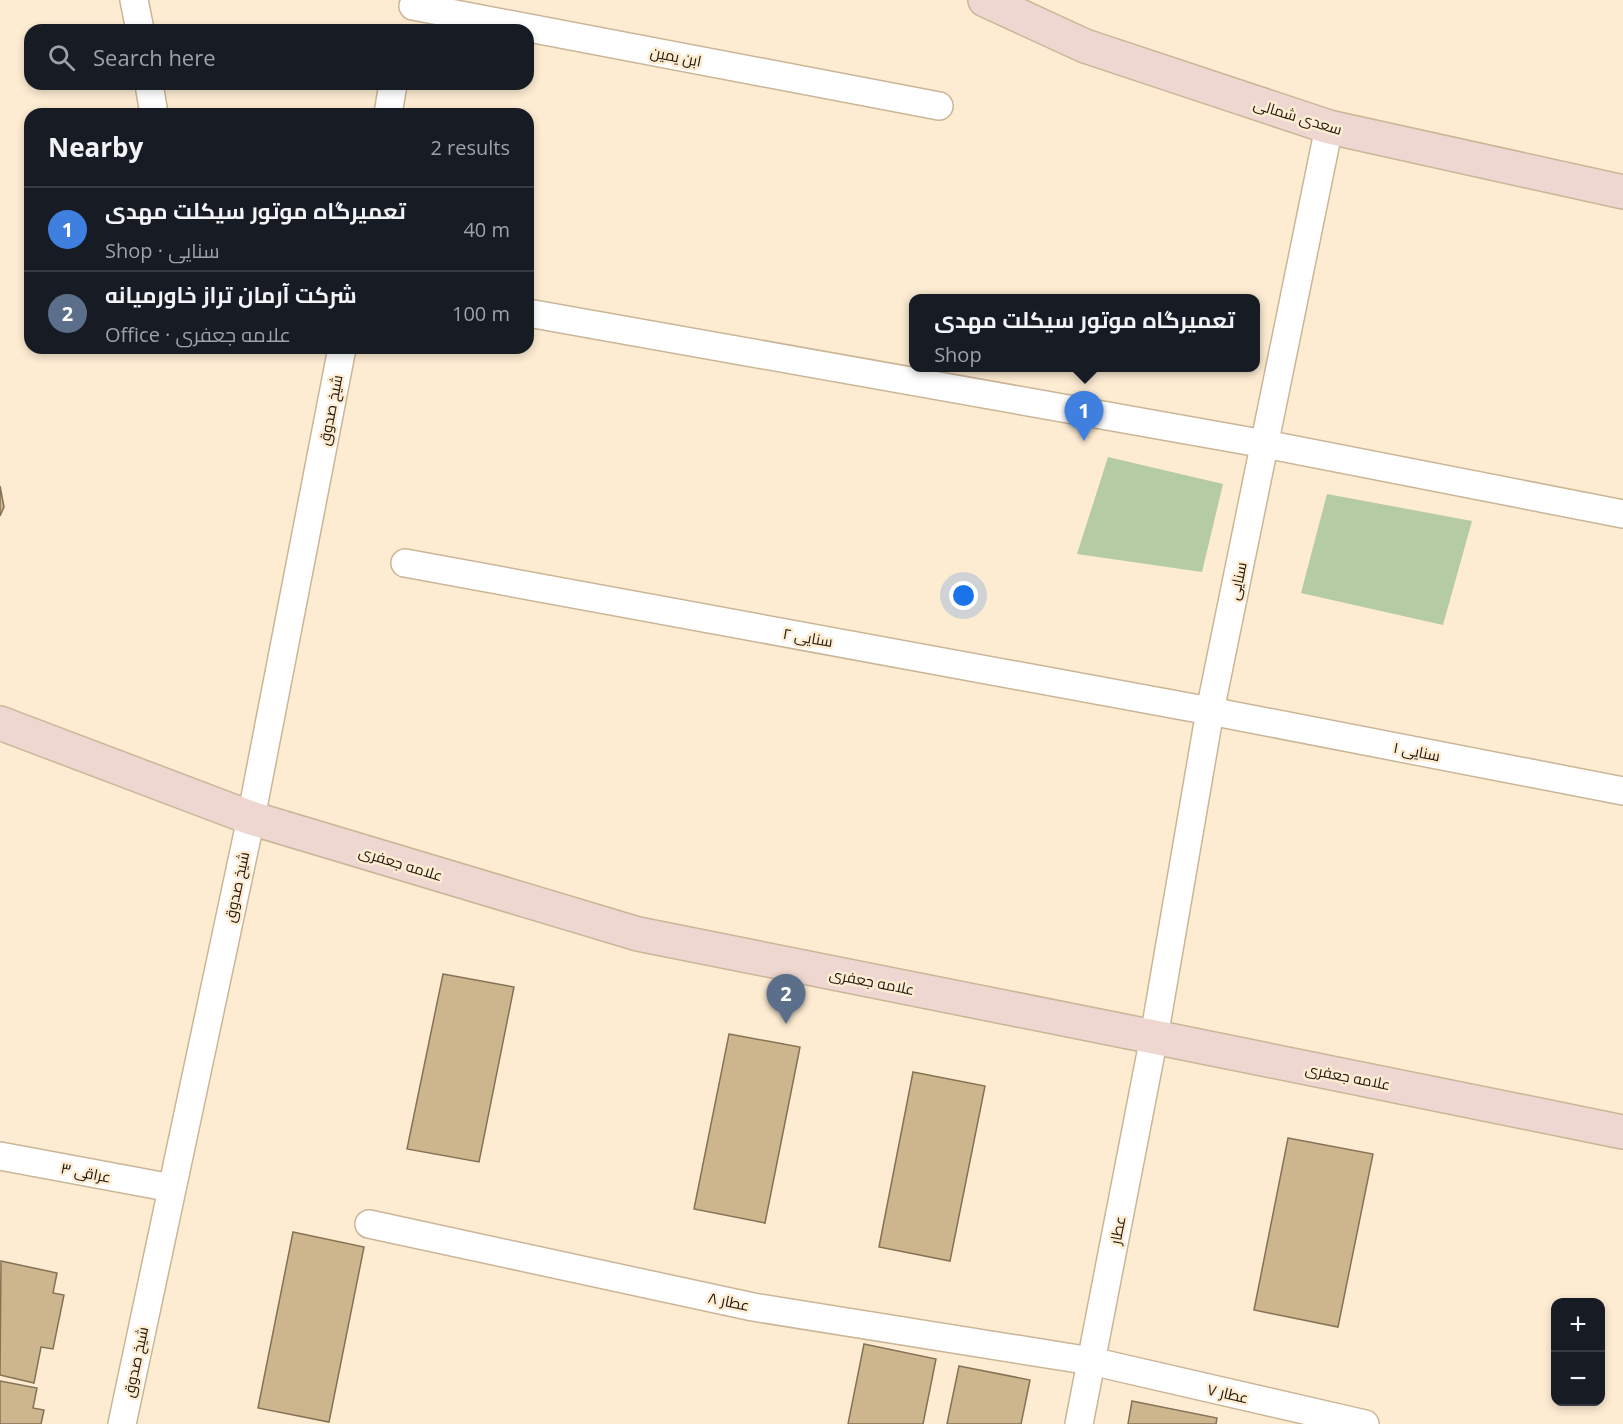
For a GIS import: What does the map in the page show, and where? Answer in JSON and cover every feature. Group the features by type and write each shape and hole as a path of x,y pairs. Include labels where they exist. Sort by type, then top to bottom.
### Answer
{"street":[{"path":"135,0 139,24"},
{"name":"سعدی شمالی","path":"985,0 1085,46 1329,127 1623,192"},
{"name":"ابن یمین","path":"411,12 478,24"},
{"name":"ابن یمین","path":"534,34 939,106"},
{"path":"150,90 153,108"},
{"path":"389,108 392,90"},
{"name":"سنایی","path":"1155,1037 1210,711 1329,127"},
{"path":"534,314 1264,444 1623,514"},
{"name":"شیخ صدوق","path":"122,1424 251,818 341,354"},
{"name":"سنایی ۲","path":"405,563 1210,711"},
{"name":"سنایی ۱","path":"1210,711 1623,791"},
{"name":"علامه جعفری","path":"0,723 251,818 638,934 1623,1132"},
{"name":"عطار","path":"1079,1424 1155,1037"},
{"name":"عراقی ۳","path":"0,1156 172,1188"},
{"name":"عطار ۸","path":"369,1224 753,1306 1091,1361"},
{"name":"عطار ۷","path":"1091,1361 1365,1424"}],"green space":[{"path":"1108,457 1223,484 1202,572 1077,554"},
{"path":"1327,494 1472,521 1443,625 1301,593"}],"building":[{"path":"0,486 4,507 0,516"},
{"path":"443,974 514,987 479,1162 407,1149"},
{"path":"729,1034 800,1047 765,1223 694,1209"},
{"path":"913,1072 985,1086 950,1261 879,1247"},
{"path":"1288,1138 1373,1154 1338,1327 1254,1310"},
{"path":"293,1232 364,1247 329,1422 258,1408"},
{"path":"1,1261 57,1273 53,1293 64,1295 53,1349 41,1347 34,1383 0,1375"},
{"path":"864,1344 936,1359 923,1424 848,1424"},
{"path":"959,1366 1030,1380 1021,1424 947,1424"},
{"path":"0,1381 37,1388 33,1408 44,1410 41,1424 0,1424"},
{"path":"1132,1401 1217,1418 1216,1424 1128,1424"}],"place":[{"name":"تعمیرگاه موتور سیکلت مهدی","path":"1084,441"},
{"name":"شرکت آرمان تراز خاورمیانه","path":"786,1024"}]}
